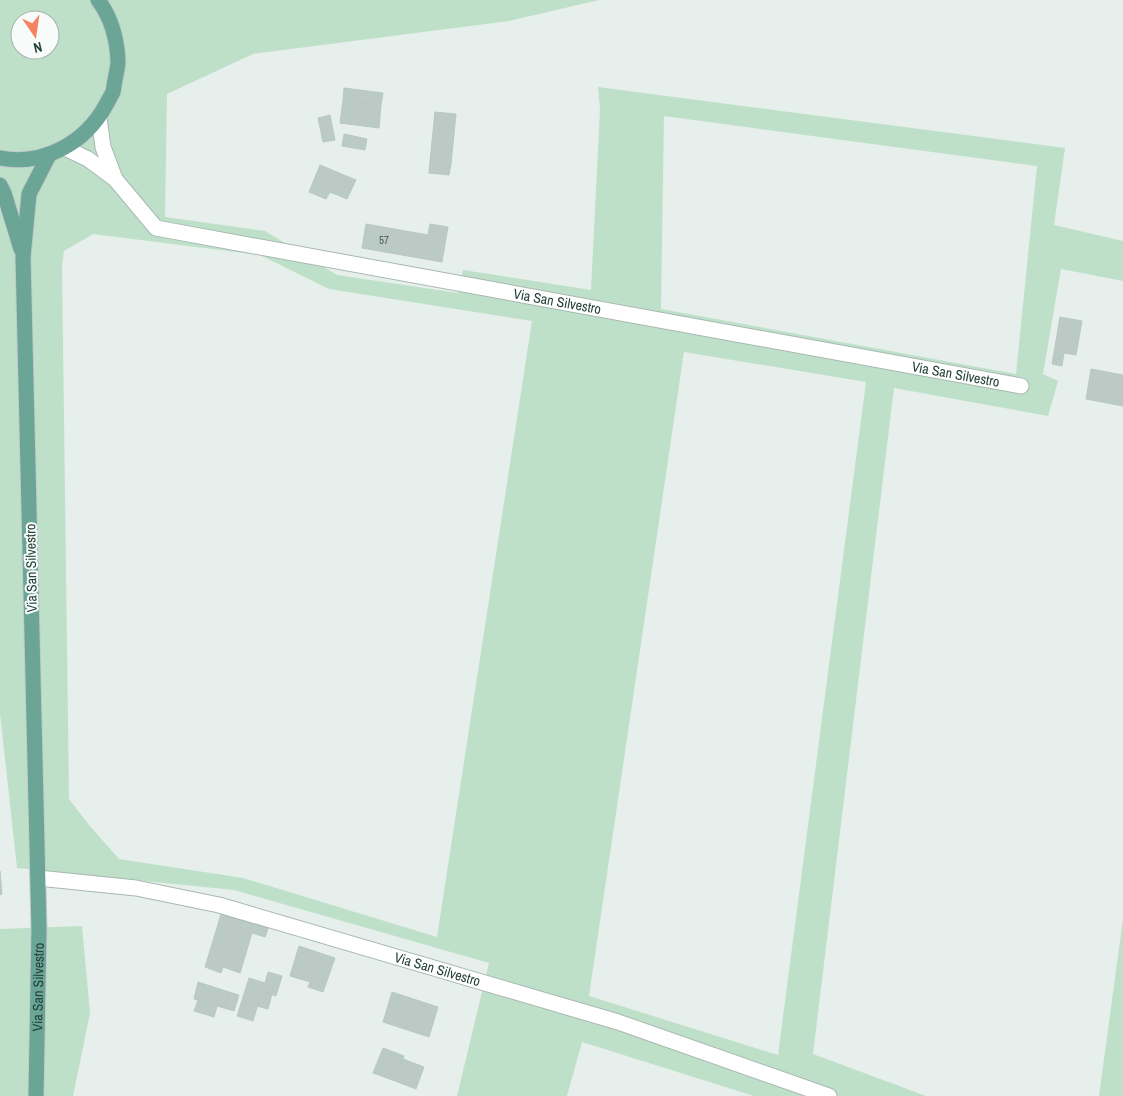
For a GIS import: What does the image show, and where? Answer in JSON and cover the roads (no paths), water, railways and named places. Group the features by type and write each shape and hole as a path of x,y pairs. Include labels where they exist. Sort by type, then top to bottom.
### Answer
{"main road":[{"path":"0,158 26,159 49,155 65,148 84,135 99,118 113,92 118,63 115,34 102,2"},
{"name":"Via San Silvestro","path":"36,1096 39,929 24,257 29,194 49,155"},
{"name":"Via San Silvestro","path":"0,185 24,257"}],"street":[{"name":"Via San Silvestro","path":"99,118 103,147 116,179"},
{"name":"Via San Silvestro","path":"65,148 88,159 116,179 156,228 1021,386"},
{"name":"Via San Silvestro","path":"38,878 136,888 219,905 618,1022 830,1096"}]}
